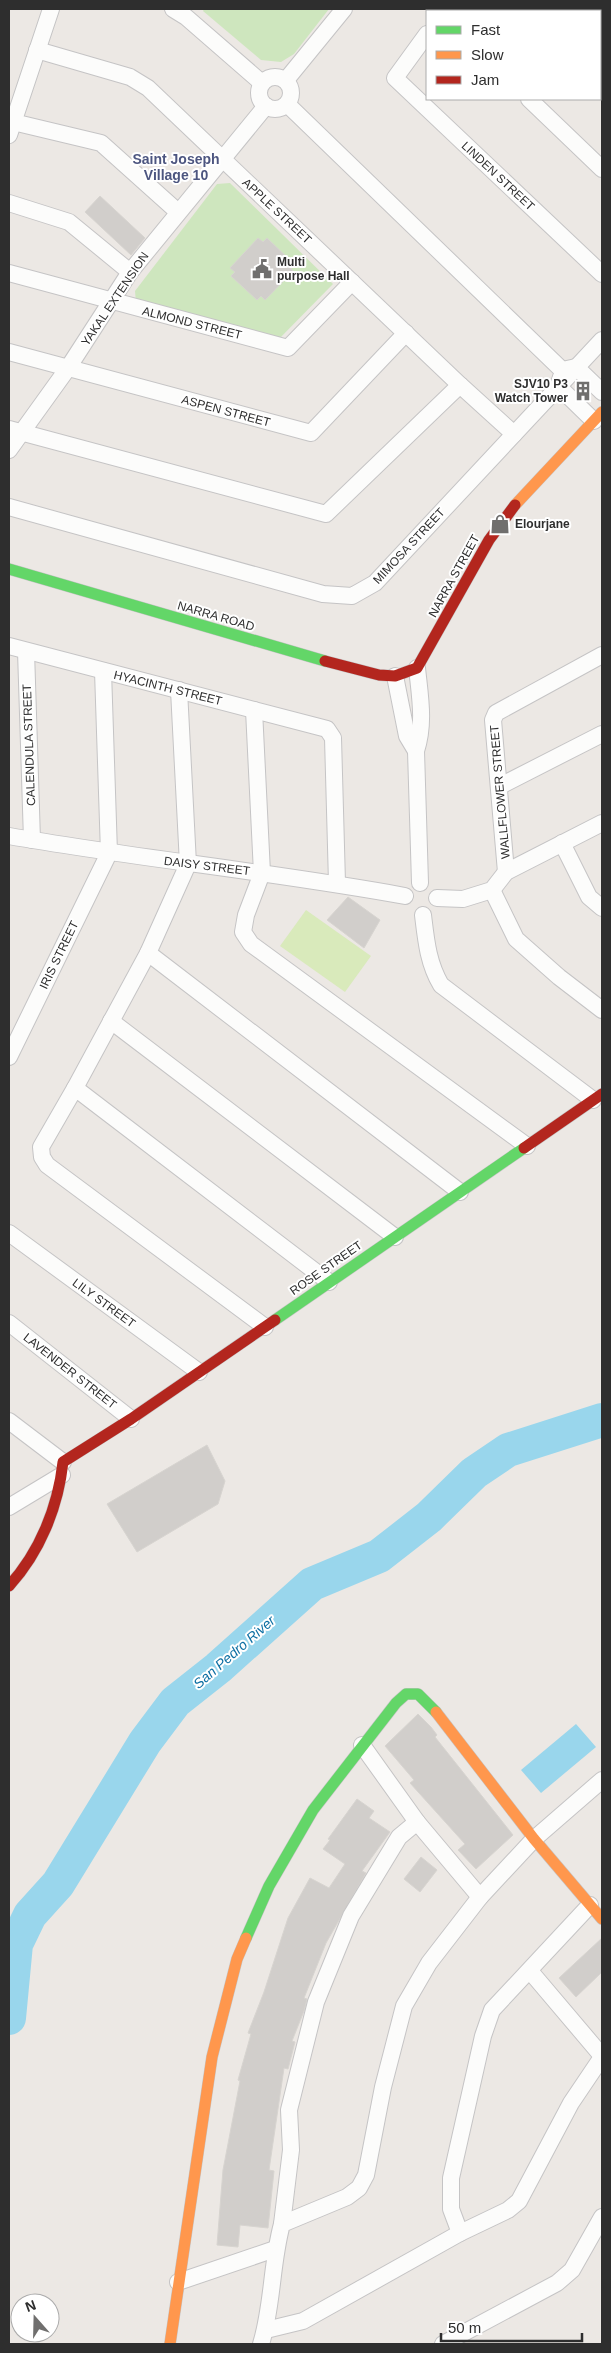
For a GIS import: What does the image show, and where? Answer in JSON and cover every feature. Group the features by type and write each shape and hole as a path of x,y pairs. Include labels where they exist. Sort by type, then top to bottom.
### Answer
{"street":[{"path":"51,9 11,128 101,143 178,212"},
{"path":"173,9 186,17 262,83"},
{"path":"286,80 344,9"},
{"name":"LINDEN STREET","path":"426,35 394,78 602,274"},
{"name":"APPLE STREET","path":"37,50 140,82 514,434"},
{"path":"274,76 286,80 292,91 287,104 274,109 266,106 260,98 262,83 274,76"},
{"path":"530,100 602,169"},
{"path":"287,104 566,374 598,416"},
{"name":"YAKAL EXTENSION","path":"9,450 14,431 68,368 130,272 266,106"},
{"path":"9,203 69,222 130,272"},
{"name":"ALMOND STREET","path":"9,273 111,302 288,348 352,282"},
{"name":"ASPEN STREET","path":"9,352 312,433 406,333"},
{"name":"MIMOSA STREET","path":"9,507 323,594 352,596 366,590 375,583 514,434 566,374 602,340"},
{"path":"566,374 602,392"},
{"path":"14,431 326,514 460,385"},
{"name":"NARRA STREET","path":"417,668 489,540 507,514 598,416"},
{"name":"NARRA ROAD","path":"9,570 330,663 379,675 395,676 417,668"},
{"name":"HYACINTH STREET","path":"9,646 327,729 333,738 337,884"},
{"name":"CALENDULA STREET","path":"26,651 32,840"},
{"name":"WALLFLOWER STREET","path":"506,872 493,720 496,713 602,655"},
{"path":"417,668 422,713 421,735 416,751 420,883"},
{"path":"103,671 108,853"},
{"path":"395,676 407,736 416,751"},
{"path":"179,690 188,864 148,954 41,1147 42,1157 48,1165 265,1327"},
{"path":"254,710 262,873 246,915 244,932 251,944 527,1146"},
{"path":"500,786 602,734"},
{"path":"437,898 464,899 492,890 506,872 602,823"},
{"name":"DAISY STREET","path":"9,836 108,853 262,873 406,896"},
{"path":"562,843 589,897 602,908"},
{"name":"IRIS STREET","path":"9,1057 108,853"},
{"path":"420,883 434,889 437,898 435,908 423,915 409,910 406,896 410,887 420,883"},
{"path":"492,890 516,939 559,977 602,1010"},
{"path":"423,915 428,956 441,985 598,1097"},
{"path":"148,954 460,1192"},
{"path":"111,1022 395,1237"},
{"path":"75,1088 329,1282"},
{"name":"ROSE STREET","path":"62,1468 598,1097"},
{"name":"LILY STREET","path":"9,1234 199,1372"},
{"name":"LAVENDER STREET","path":"9,1323 131,1419"},
{"path":"9,1421 62,1468"},
{"path":"9,1507 62,1468"},
{"path":"9,1586 17,1578 43,1537 62,1468"},
{"path":"170,2344 212,2056 238,1959 255,1914 289,1848 313,1810 396,1703 406,1694 418,1694 441,1717 534,1839 602,1919"},
{"path":"362,1745 417,1822 480,1897"},
{"path":"282,2224 347,2197 359,2188 366,2175 383,2087 404,2006 430,1963 480,1897 534,1839 602,1782"},
{"path":"417,1822 399,1837 351,1916 316,2002 289,2110 291,2150 282,2224 275,2248 263,2337 303,2321 460,2233 508,2210 519,2201 571,2102 602,2056 530,1971"},
{"path":"460,2233 450,2209 450,2178 483,2036 492,2010 590,1905"},
{"path":"443,2344 557,2283 572,2270 602,2217"},
{"path":"178,2282 275,2248"}],"green space":[{"path":"204,9 329,9 294,54 281,62 261,60 203,11"},
{"path":"230,183 333,284 277,341 136,303 135,291 217,184"},
{"path":"306,910 371,956 345,992 280,946"}],"water":[{"path":"576,1724 596,1747 541,1793 521,1770"}],"building":[{"path":"100,196 145,238 131,255 85,212"},
{"name":"Multi purpose Hall","path":"258,238 263,242 267,238 292,262 289,266 293,271 265,300 261,296 257,300 231,276 235,272 230,268"},
{"path":"348,897 380,920 364,948 327,920"},
{"path":"207,1445 225,1481 218,1504 137,1552 107,1504"},
{"path":"418,1714 431,1727 437,1735 435,1737 513,1835 476,1869 458,1850 465,1844 410,1783 414,1780 385,1746"},
{"path":"357,1799 374,1811 369,1818 390,1832 362,1871 366,1873 326,1943 304,1998 307,1999 292,2041 295,2042 288,2069 284,2068 269,2170 274,2171 268,2228 240,2225 238,2247 217,2245 223,2170 240,2081 238,2080 251,2034 248,2033 264,1992 288,1918 310,1878 329,1888 345,1864 323,1849"},
{"path":"421,1857 437,1870 420,1892 404,1879"},
{"path":"602,1938 602,1972 576,1997 559,1978"}],"waterway":[{"name":"San Pedro River","path":"9,2018 16,1944 30,1915 58,1884 145,1742 175,1702 218,1668 312,1584 379,1556 429,1517 474,1473 508,1450 602,1420"}],"traffic: fast":[{"path":"9,569 325,661"},
{"path":"275,1320 524,1148"},
{"path":"246,1938 269,1886 313,1810 396,1703 406,1694 418,1694 436,1712"}],"traffic: slow":[{"path":"515,505 602,412"},
{"path":"436,1712 534,1839 602,1919"},
{"path":"170,2344 212,2057 237,1959 246,1938"}],"traffic: jam":[{"path":"325,661 379,675 395,676 417,668 489,540 515,505"},
{"path":"524,1148 602,1094"},
{"path":"9,1586 30,1559 46,1528 57,1496 63,1462 131,1419 275,1320"}],"place":[{"name":"Multi purpose Hall","path":"262,269"},
{"name":"SJV10 P3 Watch Tower","path":"583,391"},
{"name":"Elourjane","path":"500,524"}],"district":[{"name":"Saint Joseph Village 10","path":"176,168"}]}
